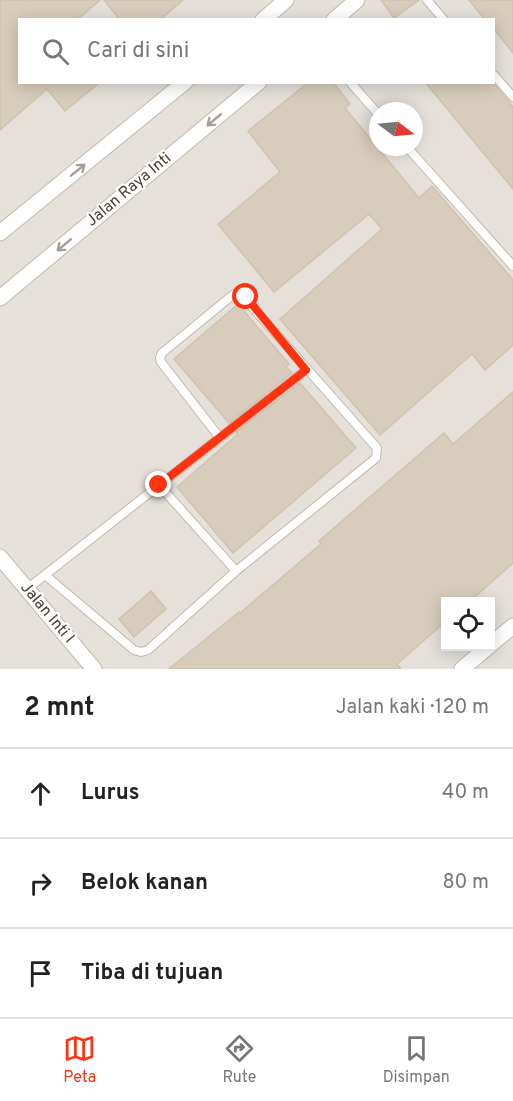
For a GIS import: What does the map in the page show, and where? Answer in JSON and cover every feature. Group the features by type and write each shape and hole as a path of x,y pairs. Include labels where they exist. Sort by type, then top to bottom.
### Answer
{"street":[{"path":"264,18 286,0"},
{"path":"336,18 357,0"},
{"path":"0,233 183,84"},
{"name":"Jalan Raya Inti","path":"0,298 256,84"},
{"name":"Jalan Inti I","path":"0,557 94,669"},
{"path":"495,642 513,626"},
{"path":"462,669 484,651"}],"lane":[{"path":"427,0 442,18"},
{"path":"495,76 513,97"},
{"path":"352,84 369,104"},
{"path":"415,156 513,266"},
{"path":"45,575 134,650 141,652 148,650 236,571 376,458 377,448 306,370 246,297 240,293 234,294 162,353 160,358 161,363 220,438"},
{"path":"27,589 306,370"},
{"path":"159,485 236,571"}],"shaded area":[{"path":"0,0 513,0 513,669 0,669"}],"building":[{"path":"0,0 100,0 79,18 18,18 18,84 98,84 65,111 47,89 0,130"},
{"path":"104,0 183,0 162,18 118,18"},
{"path":"381,0 419,0 394,18"},
{"path":"469,0 513,0 513,53 495,30 495,18 483,18"},
{"path":"307,84 335,84 350,104 345,108 369,137 369,156 384,156 419,198 432,186 513,280 513,345 485,370 472,354 380,435 280,319 382,229 369,214 274,292 218,224 280,172 248,131"},
{"path":"427,84 494,84 513,107 513,189"},
{"path":"238,304 289,364 286,367 292,373 229,423 174,359"},
{"path":"300,383 356,448 233,553 177,487 238,434 236,432"},
{"path":"513,392 513,563 475,597 441,597 441,625 397,664 401,669 169,669 240,613 321,544 319,541 444,433 453,444"},
{"path":"151,591 166,609 134,637 119,619"}],"route":[{"path":"159,485 306,370 246,297"}]}
